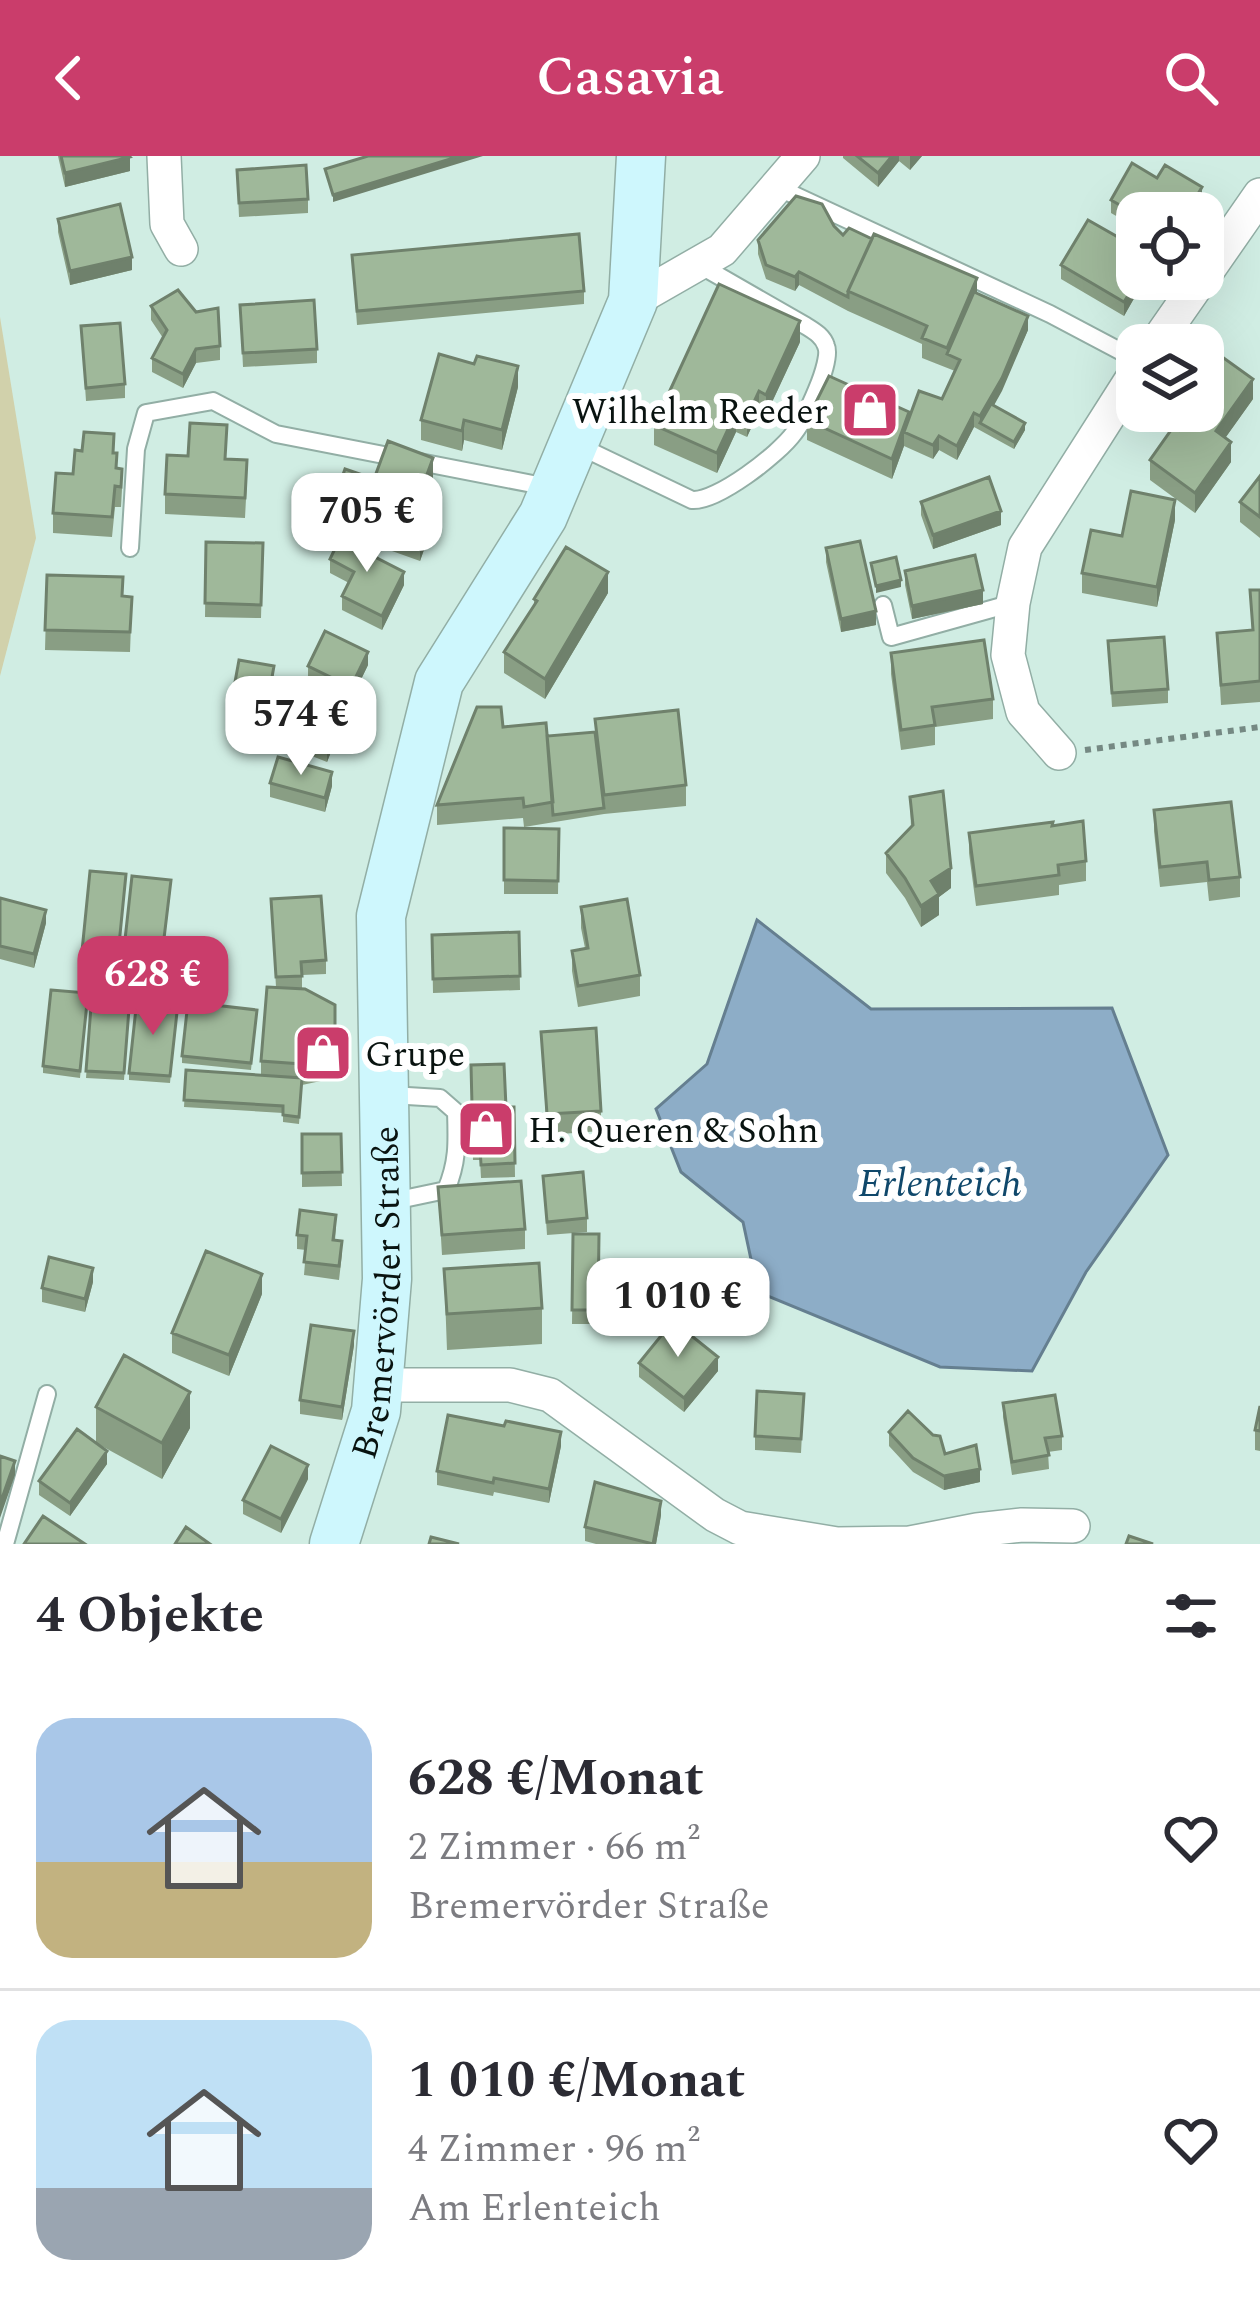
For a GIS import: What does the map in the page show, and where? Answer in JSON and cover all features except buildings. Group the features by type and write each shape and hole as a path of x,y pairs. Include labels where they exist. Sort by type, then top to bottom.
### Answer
{"main road":[{"name":"Bremervörder Straße","path":"334,1544 376,1411 387,1279 381,916 439,682 543,516 633,301 641,156"}],"street":[{"path":"164,156 167,224 181,250"},
{"path":"633,301 722,250 803,156"},
{"path":"1224,247 1260,195"},
{"path":"1059,753 1023,712 1008,655 1013,603 1024,547 1116,404"},
{"path":"378,1385 510,1385 550,1395 715,1515 740,1528 837,1544 910,1543 1022,1525 1072,1526"}],"lane":[{"path":"777,187 1116,349"},
{"path":"574,443 700,501 736,482 795,433 828,363 828,348 806,326 698,264"},
{"path":"130,548 136,448 146,412 213,400 276,434 555,488"},
{"path":"883,605 891,637 1013,603"},
{"path":"384,1094 440,1098 456,1112 457,1138 455,1168 446,1190 386,1203"},
{"path":"5,1544 47,1394"}],"path":[{"path":"1059,753 1260,727"}],"green space":[{"path":"0,317 36,538 0,676"}],"water":[{"name":"Erlenteich","path":"757,920 871,1009 1112,1008 1168,1155 1086,1272 1032,1371 940,1367 758,1292 743,1222 681,1172 656,1109 707,1064"}],"place":[{"name":"Wilhelm Reeder","path":"870,410"},
{"name":"Grupe","path":"323,1053"},
{"name":"H. Queren & Sohn","path":"486,1129"}]}
